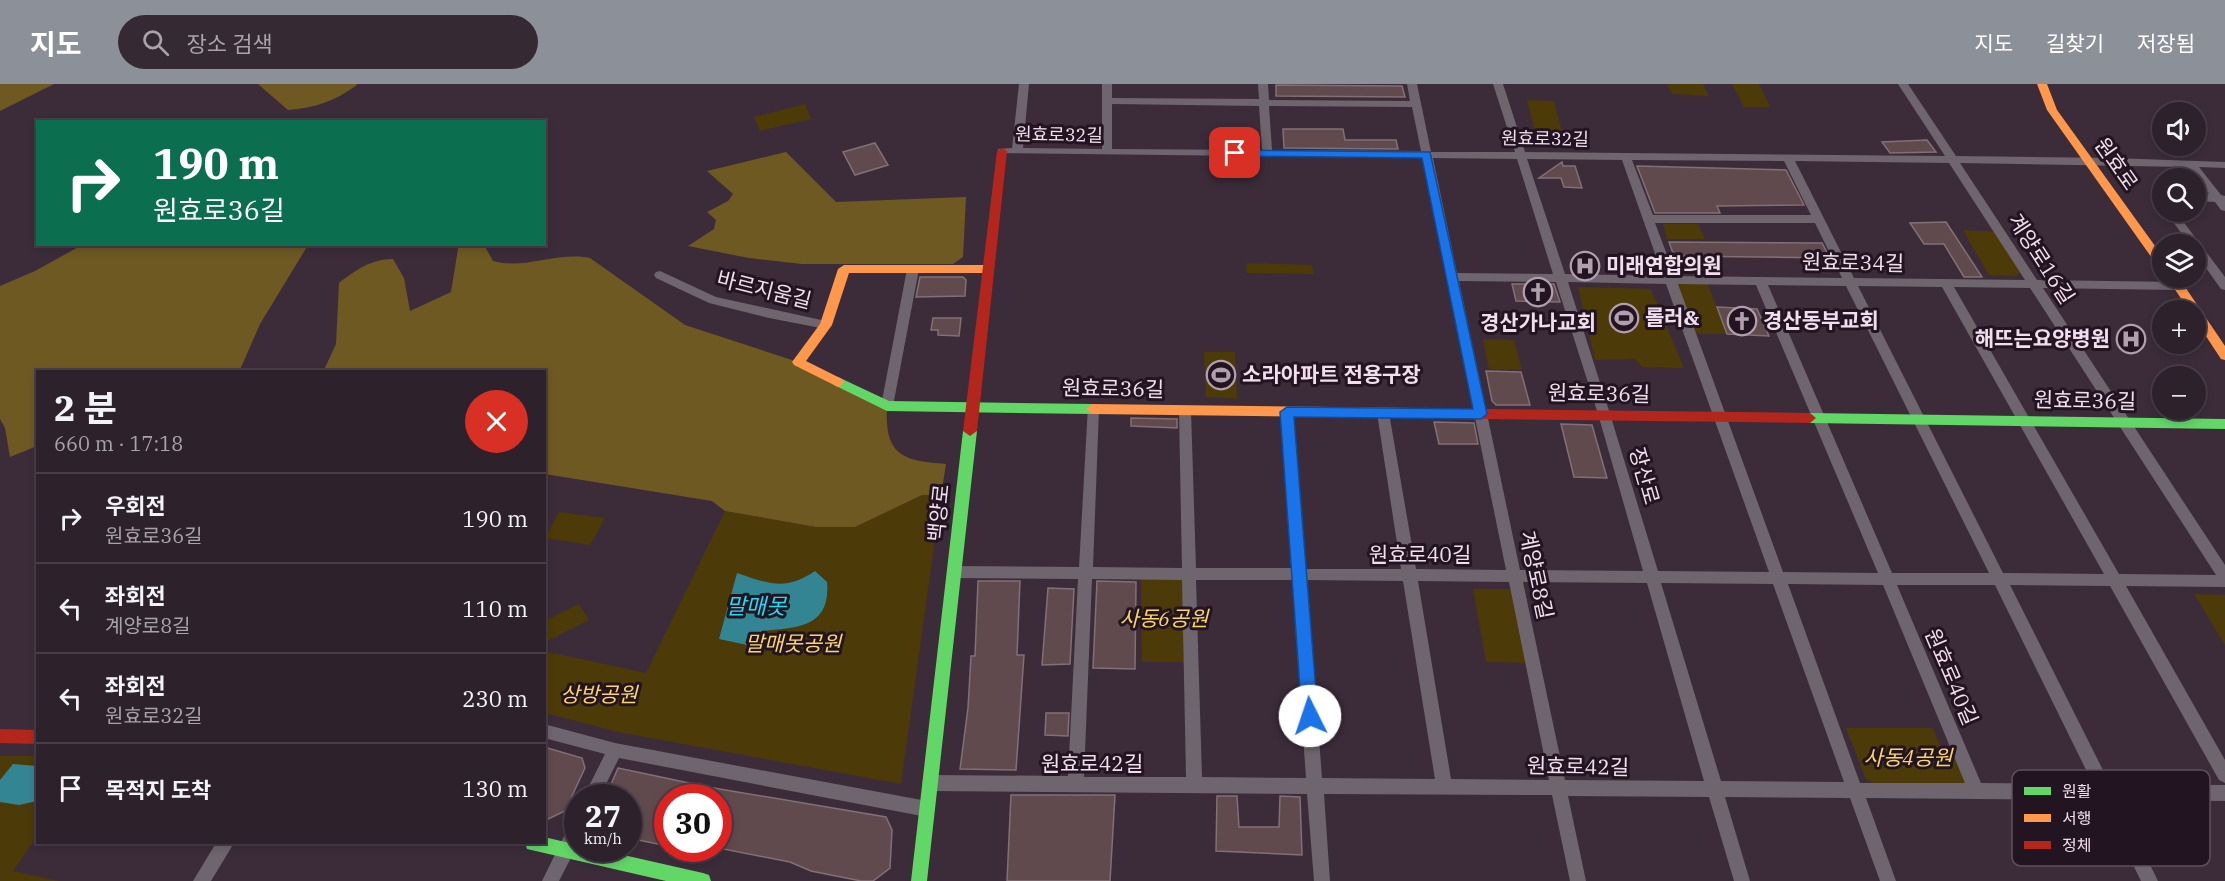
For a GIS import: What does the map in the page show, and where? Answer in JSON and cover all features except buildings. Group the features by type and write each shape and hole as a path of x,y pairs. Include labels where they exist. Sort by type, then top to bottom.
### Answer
{"street":[{"path":"1017,151 1024,84"},
{"path":"1107,84 1107,152"},
{"path":"1263,84 1267,153"},
{"name":"계양로8길","path":"1412,84 1578,881"},
{"name":"장산로","path":"1498,84 1604,414 1742,881"},
{"name":"계양로16길","path":"1902,84 2225,577"},
{"name":"원효로","path":"2042,84 2052,110 2152,249"},
{"path":"1107,101 1416,104"},
{"name":"원효로32길","path":"1002,151 2088,161 2225,165"},
{"name":"백양로","path":"919,881 1002,151"},
{"path":"1626,157 1888,881"},
{"path":"1788,158 2094,770"},
{"path":"2190,164 2223,201"},
{"path":"2206,198 2223,201"},
{"path":"1649,219 1818,219"},
{"path":"2206,260 2225,286"},
{"path":"913,269 887,406 798,362 826,325 844,269 913,269 988,269"},
{"name":"바르지움길","path":"660,275 713,300 826,325"},
{"path":"1452,277 1562,279"},
{"name":"원효로34길","path":"1562,279 2034,284 2152,282"},
{"path":"1760,281 1822,418"},
{"path":"1946,283 2225,775"},
{"path":"2206,328 2225,356"},
{"name":"원효로36길","path":"887,406 2225,424"},
{"path":"1076,785 1093,410"},
{"path":"1185,411 1194,786"},
{"path":"1287,412 1322,881"},
{"path":"1383,413 1444,788"},
{"name":"원효로40길","path":"1822,418 1886,579 1976,791"},
{"name":"원효로40길","path":"954,572 2225,581"},
{"path":"546,731 615,750 927,808"},
{"path":"0,736 36,737"},
{"path":"598,784 615,750"},
{"name":"원효로42길","path":"930,783 2012,791"},
{"name":"원효로42길","path":"2210,793 2225,793"},
{"path":"201,881 225,844"},
{"path":"537,844 564,851"},
{"path":"550,881 564,853"},
{"path":"616,862 704,881"},
{"path":"2142,866 2150,881"}],"green space":[{"path":"1667,84 1703,84 1709,96 1672,94"},
{"path":"1732,84 1759,84 1770,107 1744,107"},
{"path":"1527,100 1554,101 1562,132 1535,131"},
{"path":"805,104 811,119 760,131 754,117"},
{"path":"1663,224 1698,224 1705,239 1667,239"},
{"path":"1963,230 1998,232 2021,271 2016,276 1989,275"},
{"path":"1246,263 1312,265 1314,274 1247,273"},
{"path":"1681,282 1707,282 1727,334 1692,334 1675,285"},
{"name":"롤러&","path":"1578,287 1651,289 1684,368 1642,367 1635,359 1595,360"},
{"path":"1483,339 1514,340 1522,370 1489,369"},
{"name":"소라아파트 전용구장","path":"1204,352 1235,352 1237,399 1206,397"},
{"name":"말매못공원","path":"922,495 941,495 901,784 618,732 546,713 546,651 646,673 725,511 816,527 855,527"},
{"path":"559,512 605,518 590,545 546,538"},
{"name":"사동6공원","path":"1186,576 1189,662 1142,662 1141,577"},
{"path":"1473,589 1514,589 1530,663 1486,662"},
{"path":"2194,594 2225,595 2225,645"},
{"path":"579,604 589,620 546,642 546,620"},
{"name":"사동4공원","path":"1846,728 1933,728 1944,756 1960,757 1973,790 1879,787 1866,779"},
{"path":"0,756 36,756 36,837 13,871 59,881 0,881"}],"shaded area":[{"path":"0,84 54,84 0,111"},
{"path":"258,84 357,85 324,103 288,110"},
{"path":"786,152 836,202 966,197 963,257 953,264 802,264 749,258 688,246 714,229 716,220 707,212 728,201 733,194 707,171"},
{"path":"80,246 307,246 260,324 240,370 36,370 36,446 10,457 5,428 0,419 0,286 35,271"},
{"path":"457,246 485,246 493,261 505,263 578,256 590,258 685,325 798,362 887,406 889,436 899,453 918,461 946,464 941,495 922,495 855,527 816,527 725,511 712,501 546,474 546,370 324,370 336,344 339,283 371,263 393,259 404,278 410,311 451,292"}],"water":[{"name":"말매못","path":"815,571 827,582 827,597 824,608 810,622 799,626 762,631 752,646 719,639 737,573 777,584 795,581"},
{"path":"13,764 36,766 36,801 19,805 0,802 0,780"}],"traffic: fast":[{"path":"838,382 887,406 1092,409"},
{"path":"1810,418 2225,424"},
{"path":"919,881 970,431"},
{"path":"537,844 703,881"}],"traffic: slow":[{"path":"2042,84 2052,110 2152,250"},
{"path":"838,382 798,362 826,325 844,269 988,269"},
{"path":"2180,288 2188,300"},
{"path":"2206,327 2225,356"},
{"path":"1092,409 1413,413"}],"traffic: jam":[{"path":"970,431 1002,151"},
{"path":"1413,413 1810,418"},
{"path":"0,736 36,737"}],"place":[{"name":"미래연합의원","path":"1585,266"},
{"name":"경산가나교회","path":"1538,292"},
{"name":"롤러&","path":"1624,318"},
{"name":"경산동부교회","path":"1742,321"},
{"name":"해뜨는요양병원","path":"2131,339"},
{"name":"소라아파트 전용구장","path":"1221,375"}],"route":[{"path":"1235,153 1427,155 1481,414 1287,412 1310,716"}],"park label":[{"name":"상방공원","path":"599,695"}]}
